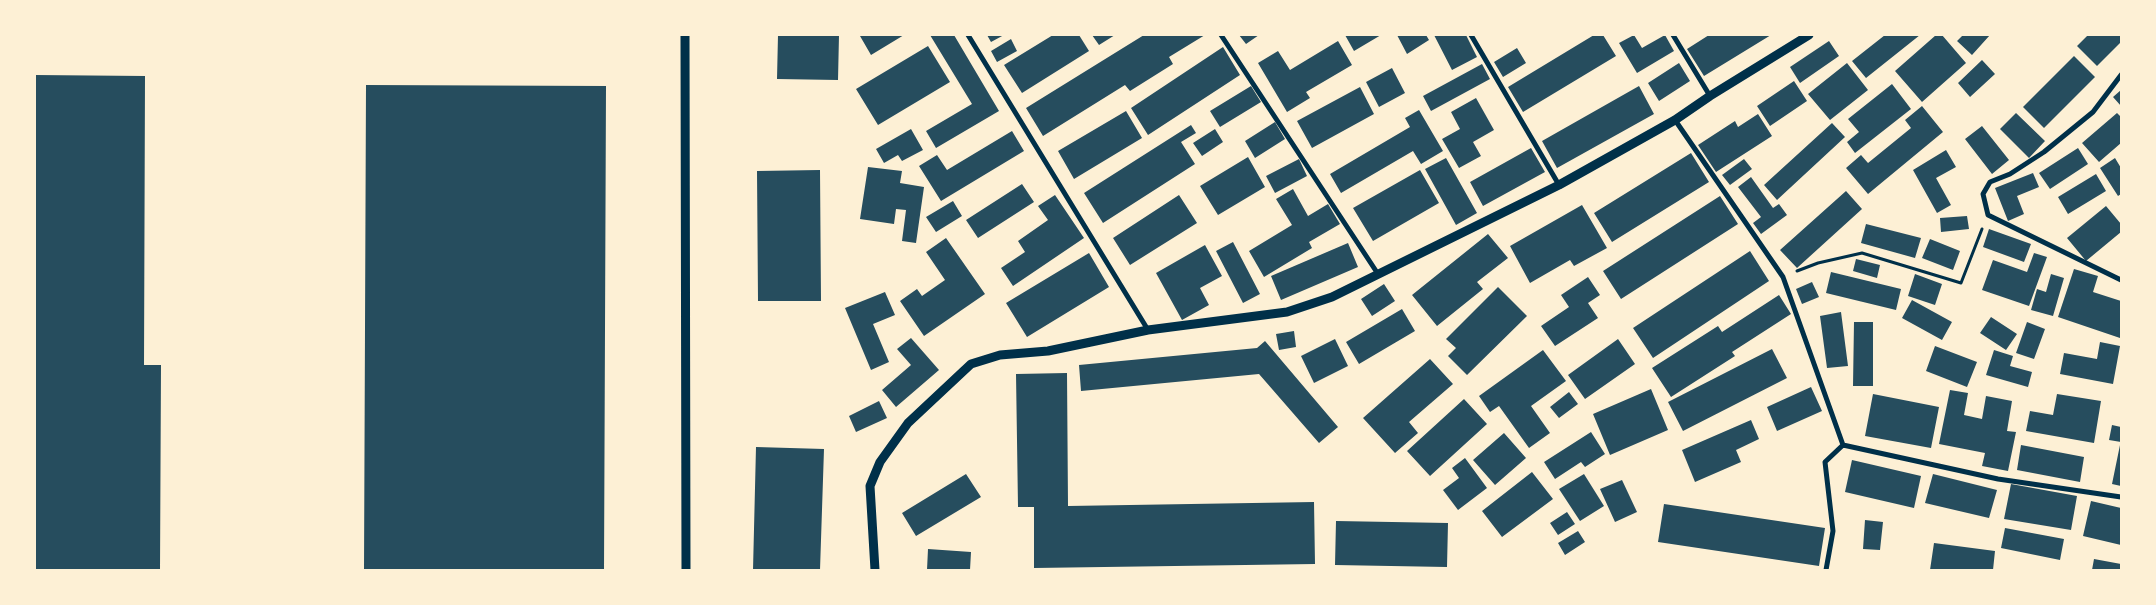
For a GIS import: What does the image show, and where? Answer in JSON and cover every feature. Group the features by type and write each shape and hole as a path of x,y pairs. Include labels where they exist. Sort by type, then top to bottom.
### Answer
{"street":[{"path":"685,35 686,570"},
{"path":"968,35 1148,330"},
{"path":"1221,35 1378,274"},
{"path":"1471,35 1559,185"},
{"path":"1673,35 1710,96"},
{"path":"875,570 870,486 880,462 908,423 971,364 1000,355 1048,350 1148,330 1287,312 1332,297 1559,185 1675,120 1710,96 1809,35"},
{"path":"2121,75 2093,112 2044,152 2010,174 1990,182 1984,194 1988,215 2121,280"},
{"path":"1675,120 1783,277 1843,445"},
{"path":"1843,445 1998,479 2121,496"},
{"path":"1826,570 1833,531 1825,462 1843,445"}],"path":[{"path":"1783,277 1818,264 1862,253 1962,283 1988,215"}],"building":[{"path":"778,35 839,35 838,80 777,79"},
{"path":"904,35 871,55 860,36"},
{"path":"930,35 954,35 999,111 936,148 926,131 972,104"},
{"path":"987,35 1004,35 991,42"},
{"path":"1053,35 1079,35 1089,51 1022,93 1004,65"},
{"path":"1092,35 1115,35 1099,45"},
{"path":"1144,35 1205,35 1169,57 1173,64 1130,91 1125,85 1043,136 1026,108"},
{"path":"1239,35 1259,35 1246,44"},
{"path":"1345,35 1381,35 1354,51"},
{"path":"1397,35 1426,35 1429,40 1407,54"},
{"path":"1434,35 1466,35 1477,57 1452,70"},
{"path":"1594,35 1603,35 1616,56 1523,112 1508,87"},
{"path":"1634,35 1642,48 1665,35 1674,51 1637,73 1619,43"},
{"path":"1709,35 1771,35 1704,76 1687,49"},
{"path":"1885,35 1920,35 1866,78 1852,61"},
{"path":"1936,35 1942,35 1966,63 1922,102 1895,71"},
{"path":"1963,35 1990,35 1972,55 1957,41"},
{"path":"2088,35 2121,35 2121,42 2097,66 2077,46"},
{"path":"1011,39 1017,51 997,62 991,51"},
{"path":"1338,41 1352,65 1306,92 1310,98 1287,112 1258,63 1278,51 1290,70"},
{"path":"1829,41 1839,56 1800,83 1790,67"},
{"path":"928,46 950,82 878,125 856,89"},
{"path":"1223,47 1240,75 1148,135 1131,108"},
{"path":"1517,48 1526,63 1503,77 1494,62"},
{"path":"2074,56 2095,77 2044,128 2023,107"},
{"path":"1982,60 1995,74 1970,97 1958,83"},
{"path":"1679,63 1690,81 1659,101 1648,83"},
{"path":"1847,63 1868,90 1830,120 1808,94"},
{"path":"1482,64 1490,79 1431,111 1423,96"},
{"path":"1392,68 1405,93 1379,107 1366,82"},
{"path":"35,75 145,76 144,365 161,365 160,570 35,570"},
{"path":"1794,81 1807,101 1770,126 1757,106"},
{"path":"1892,84 1911,109 1855,153 1847,142 1859,132 1848,119"},
{"path":"366,85 606,86 604,570 364,570"},
{"path":"1251,86 1261,102 1220,127 1210,111"},
{"path":"1639,86 1654,114 1557,168 1542,141"},
{"path":"1360,87 1374,114 1312,148 1297,121"},
{"path":"2121,90 2121,106 2113,97"},
{"path":"1476,98 1494,130 1473,142 1481,156 1459,168 1442,139 1460,129 1451,112"},
{"path":"1922,106 1943,132 1868,194 1846,168 1861,155 1868,163 1911,128 1905,120"},
{"path":"1419,110 1443,151 1421,164 1413,151 1341,193 1330,174 1410,127 1405,118"},
{"path":"1126,111 1142,138 1074,179 1058,151"},
{"path":"2016,113 2045,141 2029,158 2000,129"},
{"path":"2117,113 2121,117 2121,143 2099,162 2082,143"},
{"path":"1758,114 1772,136 1716,172 1698,145 1735,121 1738,127"},
{"path":"1275,122 1285,139 1255,158 1245,141"},
{"path":"1832,123 1845,137 1777,200 1764,185"},
{"path":"1191,125 1196,133 1181,142 1195,164 1103,223 1084,193"},
{"path":"1982,126 2009,160 1992,174 1965,139"},
{"path":"911,129 923,150 902,161 898,155 884,163 876,149"},
{"path":"1215,129 1223,142 1202,156 1193,143"},
{"path":"1012,131 1024,151 941,201 919,166 937,155 947,170"},
{"path":"1531,148 1545,172 1483,206 1470,182"},
{"path":"2078,148 2088,164 2050,189 2039,173"},
{"path":"1946,150 1956,167 1936,178 1951,205 1937,213 1913,170"},
{"path":"1691,153 1709,182 1612,242 1594,213"},
{"path":"1248,157 1265,187 1218,215 1200,186"},
{"path":"1446,158 1477,213 1456,225 1425,169"},
{"path":"2115,158 2121,168 2121,194 2118,196 2100,168"},
{"path":"1299,159 1307,176 1275,193 1266,176"},
{"path":"1744,159 1752,169 1730,185 1722,175"},
{"path":"868,167 902,171 900,183 924,187 916,243 902,241 906,210 896,209 894,224 860,219"},
{"path":"820,170 821,301 758,301 757,171"},
{"path":"1420,170 1439,203 1373,241 1353,208"},
{"path":"2033,173 2039,187 2017,196 2024,214 2008,221 1995,188"},
{"path":"2096,174 2106,191 2068,214 2058,197"},
{"path":"1751,177 1773,208 1779,204 1787,215 1761,234 1753,223 1761,217 1738,187"},
{"path":"1022,184 1034,202 978,238 966,220"},
{"path":"1293,189 1308,216 1328,204 1340,224 1309,242 1312,248 1264,277 1249,251 1292,225 1276,199"},
{"path":"1846,191 1862,209 1797,268 1780,250"},
{"path":"1055,195 1084,238 1013,286 1001,268 1025,252 1018,241 1048,220 1038,206"},
{"path":"1179,195 1197,223 1130,265 1113,238"},
{"path":"1720,196 1738,224 1621,299 1603,271"},
{"path":"953,201 962,216 936,232 926,217"},
{"path":"1582,205 1607,248 1574,266 1570,260 1530,283 1510,246"},
{"path":"2106,206 2121,224 2121,232 2086,261 2067,238"},
{"path":"1967,216 1969,229 1941,232 1940,218"},
{"path":"1866,224 1921,238 1915,258 1861,243"},
{"path":"1989,229 2031,244 2024,262 1983,247"},
{"path":"1488,234 1508,258 1477,282 1483,289 1437,326 1412,295"},
{"path":"946,238 985,294 924,336 900,301 917,289 922,296 945,280 926,252"},
{"path":"1930,239 1960,251 1953,270 1922,258"},
{"path":"1233,242 1260,294 1243,303 1216,251"},
{"path":"1348,243 1358,267 1281,300 1271,276"},
{"path":"1205,245 1222,276 1200,288 1209,305 1182,320 1156,273"},
{"path":"1750,251 1769,281 1653,358 1633,328"},
{"path":"1089,253 1109,287 1027,337 1006,303"},
{"path":"2034,253 2047,257 2029,306 1982,290 1993,260 2027,272"},
{"path":"1856,259 1880,265 1877,278 1853,271"},
{"path":"2074,269 2098,276 2093,292 2121,301 2120,338 2058,317"},
{"path":"1831,272 1901,289 1896,310 1826,293"},
{"path":"1915,274 1942,284 1935,305 1908,296"},
{"path":"2051,274 2064,278 2053,316 2031,310 2037,289 2046,292"},
{"path":"1588,277 1600,295 1588,303 1598,318 1555,346 1541,326 1569,307 1561,295"},
{"path":"1812,282 1819,297 1802,304 1796,289"},
{"path":"1384,284 1395,301 1372,316 1361,299"},
{"path":"1498,287 1527,316 1467,375 1448,356 1456,348 1446,339"},
{"path":"885,292 895,315 873,324 889,362 871,370 845,308"},
{"path":"1779,295 1791,314 1732,352 1735,356 1671,397 1652,368 1718,326 1722,332"},
{"path":"1912,300 1952,322 1942,340 1902,318"},
{"path":"1402,309 1415,331 1359,364 1346,342"},
{"path":"1841,312 1848,366 1827,368 1820,316"},
{"path":"1991,317 2017,334 2006,350 1980,333"},
{"path":"1854,322 1873,322 1873,386 1853,386"},
{"path":"2027,322 2045,329 2034,359 2016,353"},
{"path":"1294,331 1296,347 1279,350 1276,334"},
{"path":"911,338 939,370 896,407 882,390 911,365 897,349"},
{"path":"1335,339 1348,366 1314,383 1301,356"},
{"path":"1618,339 1635,364 1585,399 1568,375"},
{"path":"1265,341 1338,427 1319,443 1259,374 1081,391 1079,365 1257,348"},
{"path":"2100,342 2120,346 2113,384 2060,374 2064,353 2097,359"},
{"path":"1935,346 1977,362 1967,387 1926,371"},
{"path":"1772,349 1787,378 1683,431 1668,402"},
{"path":"1543,350 1566,381 1531,406 1550,433 1529,448 1499,406 1490,412 1479,396"},
{"path":"1994,350 2013,356 2010,366 2032,372 2028,387 1986,375"},
{"path":"1430,359 1453,384 1409,422 1418,433 1395,453 1363,418"},
{"path":"1067,373 1068,506 1314,502 1315,564 1034,568 1034,507 1018,507 1016,374"},
{"path":"1811,387 1822,411 1777,431 1767,407"},
{"path":"1651,389 1668,430 1610,455 1593,414"},
{"path":"1950,390 1968,393 1964,415 1982,419 1986,396 2012,401 2007,431 2016,432 2008,471 1982,466 1985,453 1939,444"},
{"path":"1569,392 1578,404 1559,418 1550,407"},
{"path":"1873,394 1939,407 1931,448 1865,436"},
{"path":"2057,394 2101,401 2094,443 2026,431 2030,411 2053,415"},
{"path":"1464,399 1487,424 1430,476 1407,451"},
{"path":"879,401 887,418 856,432 849,416"},
{"path":"1751,420 1759,439 1736,450 1741,462 1695,482 1682,450"},
{"path":"2112,425 2121,427 2121,442 2109,440"},
{"path":"1591,432 1605,454 1585,467 1581,462 1555,479 1544,462"},
{"path":"1504,433 1526,458 1495,485 1473,460"},
{"path":"2021,445 2084,457 2080,482 2017,470"},
{"path":"2121,445 2121,486 2112,484"},
{"path":"756,447 824,449 820,570 753,570"},
{"path":"1465,458 1487,488 1458,510 1443,490 1459,478 1452,468"},
{"path":"1852,460 1921,476 1914,508 1845,492"},
{"path":"1532,472 1553,499 1502,537 1482,511"},
{"path":"966,474 981,497 916,536 902,513"},
{"path":"1584,474 1604,506 1580,521 1559,489"},
{"path":"1933,474 1997,490 1989,518 1925,503"},
{"path":"1622,480 1637,512 1615,522 1600,489"},
{"path":"2011,484 2077,496 2071,530 2004,519"},
{"path":"2091,501 2121,508 2121,545 2083,536"},
{"path":"1664,504 1825,528 1819,566 1658,542"},
{"path":"1567,512 1575,524 1558,535 1550,523"},
{"path":"1865,520 1883,522 1880,550 1863,549"},
{"path":"1336,521 1448,523 1447,567 1335,565"},
{"path":"2005,528 2064,539 2060,560 2001,548"},
{"path":"1578,531 1585,542 1565,555 1558,543"},
{"path":"1934,543 1995,551 1993,570 1930,570"},
{"path":"928,549 971,552 970,570 927,570"},
{"path":"2094,559 2121,564 2121,570 2092,570"}]}
